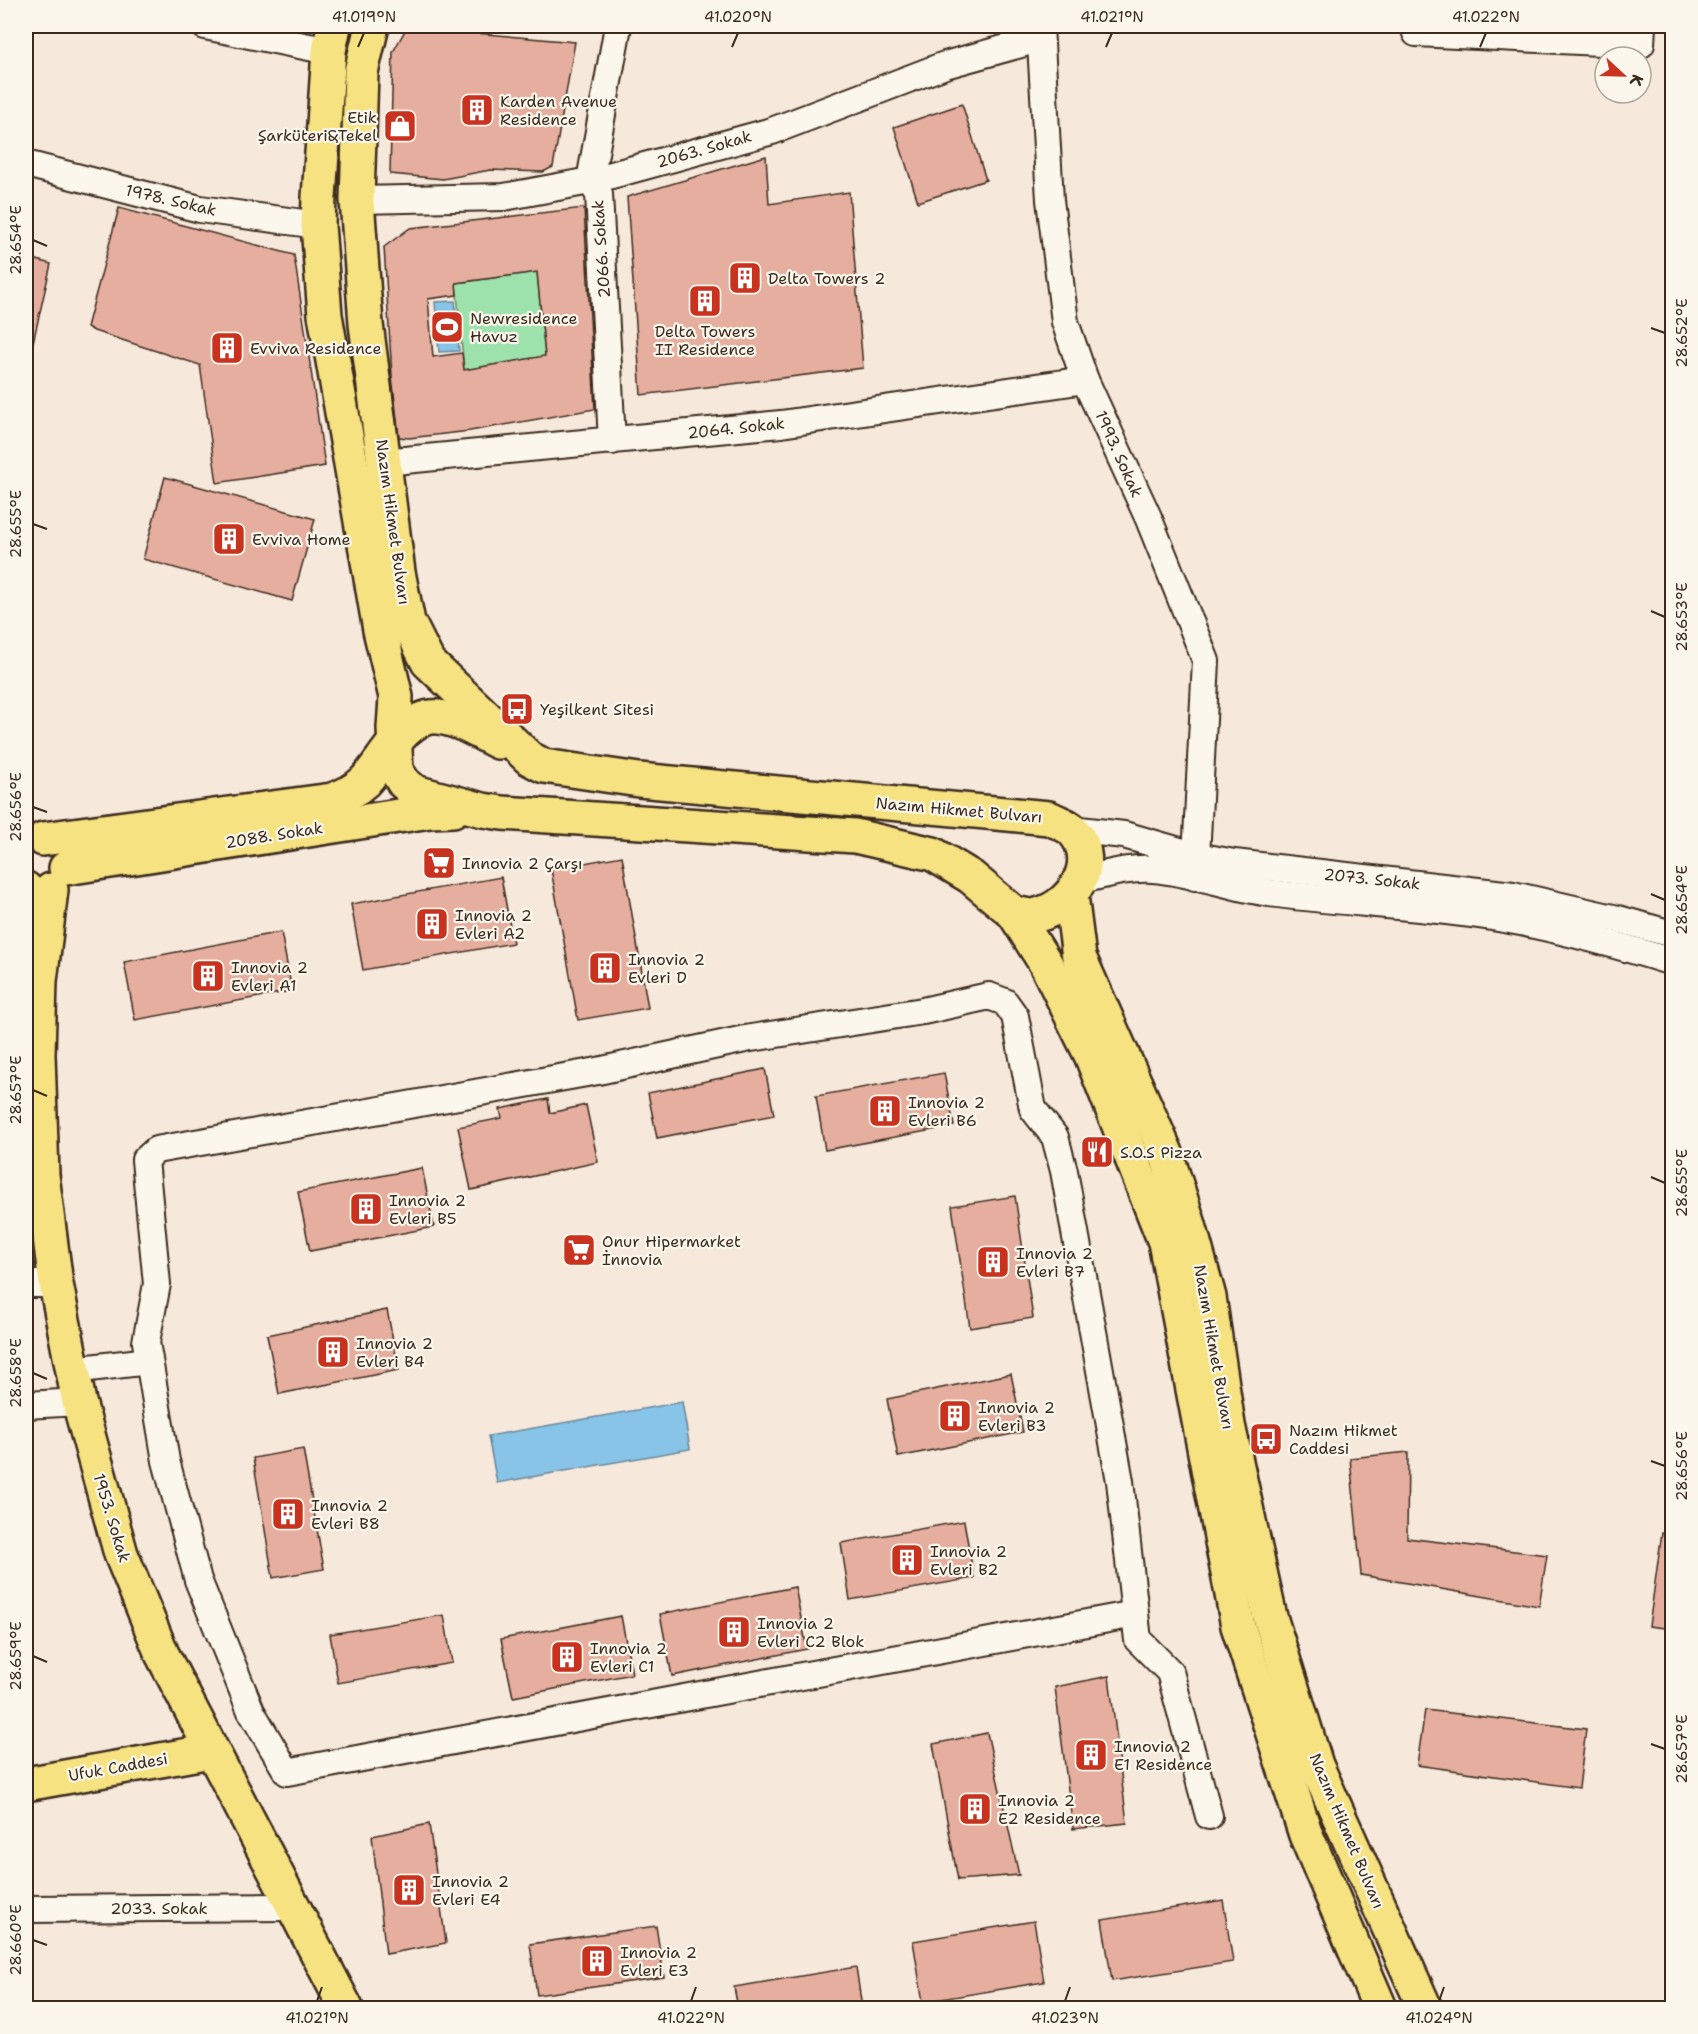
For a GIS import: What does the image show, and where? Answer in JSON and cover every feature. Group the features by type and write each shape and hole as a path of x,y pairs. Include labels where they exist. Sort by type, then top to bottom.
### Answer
{"main road":[{"name":"Nazım Hikmet Bulvarı","path":"372,26 362,72 357,200 366,324 398,572 408,622 428,662 529,759 544,766 639,780 1049,818 1071,829 1084,851 1076,888 1079,957 1166,1153 1190,1225 1209,1297 1228,1425 1270,1617 1316,1765 1425,2008"},
{"path":"332,38 362,72"},
{"name":"Nazım Hikmet Bulvarı","path":"332,38 318,197 325,315 380,630 396,697 394,743 396,770 404,783 415,792 502,813 855,836 933,854 971,876 1014,914 1046,964 1091,1055 1165,1242 1238,1626 1306,1835 1380,2008"},
{"path":"34,841 332,800 350,794 365,781 408,728 428,717 439,717 465,726 529,759"},
{"name":"2088. Sokak","path":"42,884 430,811 483,810"},
{"name":"1953. Sokak","path":"34,841 58,846 63,853 42,884 40,981 32,1055 34,1174 41,1284 72,1370 121,1554 162,1654 346,2008"},
{"path":"1014,914 1035,916 1054,909 1076,888"},
{"name":"Ufuk Caddesi","path":"26,1784 212,1751"}],"street":[{"path":"206,26 332,38"},
{"name":"2066. Sokak","path":"612,441 601,309 598,194 590,181 618,26"},
{"path":"1416,26 1416,33 1641,44 1642,26"},
{"name":"2063. Sokak","path":"357,200 504,197 590,181 772,131 945,65 1040,32"},
{"name":"1993. Sokak","path":"1040,32 1050,200 1065,322 1085,380 1148,517 1206,661 1196,866"},
{"name":"1978. Sokak","path":"26,164 74,186 200,209 318,225"},
{"name":"2064. Sokak","path":"384,462 781,424 1085,380"},
{"name":"2073. Sokak","path":"1071,829 1124,835 1196,866 1270,893 1480,915 1572,933 1624,946 1672,962"},
{"name":"2073. Sokak","path":"1076,888 1124,870 1234,863 1513,895 1672,934"},
{"path":"1135,1614 287,1772 251,1711 198,1580 166,1461 146,1342 157,1284 145,1160 156,1150 598,1071 745,1039 923,1011 988,996 1005,1002 1015,1016 1034,1109 1054,1137 1064,1171 1122,1501 1138,1640 1170,1672 1209,1816"},
{"path":"72,1370 149,1361"},
{"path":"26,1405 79,1402"},
{"name":"2033. Sokak","path":"26,1909 293,1908"}],"green space":[{"path":"537,272 545,356 464,370 456,283"}],"water":[{"name":"Newresidence Havuz","path":"455,301 459,351 439,352 435,302"},
{"path":"682,1402 690,1449 497,1483 488,1436"}],"building":[{"name":"Karden Avenue Residence","path":"407,27 575,42 553,167 543,172 490,170 443,179 390,174 393,52"},
{"path":"962,104 986,180 918,202 894,127"},
{"name":"Delta Towers II Residence","path":"766,156 769,204 849,192 863,368 641,395 627,197"},
{"name":"Evviva Residence","path":"119,208 294,255 325,466 217,483 200,365 87,327"},
{"path":"584,208 595,409 470,431 409,438 399,437 392,376 384,247 410,228","holes":["537,272 545,356 464,370 462,353 433,357 428,299 457,295 456,283"]},
{"path":"26,257 51,264 32,347 26,346"},
{"name":"Evviva Home","path":"165,477 315,519 292,601 143,559"},
{"name":"Innovia 2 Evleri D","path":"622,856 648,1008 578,1020 551,869"},
{"name":"Innovia 2 Evleri A2","path":"501,877 513,943 363,970 351,904"},
{"name":"Innovia 2 Evleri A1","path":"281,932 292,991 135,1020 124,962"},
{"path":"765,1069 774,1115 657,1138 648,1093"},
{"name":"Innovia 2 Evleri B6","path":"944,1073 954,1126 825,1150 816,1096"},
{"path":"548,1099 550,1113 586,1105 598,1162 471,1190 458,1127 502,1118 500,1109"},
{"name":"Innovia 2 Evleri B5","path":"422,1168 434,1227 310,1251 298,1192"},
{"name":"Innovia 2 Evleri B7","path":"1015,1196 1033,1318 970,1328 952,1206"},
{"name":"Innovia 2 Evleri B4","path":"387,1310 399,1370 279,1394 267,1335"},
{"name":"Innovia 2 Evleri B3","path":"1011,1374 1023,1432 898,1457 887,1399"},
{"name":"Innovia 2 Evleri B8","path":"303,1449 324,1569 273,1578 253,1458"},
{"path":"1408,1452 1407,1538 1547,1555 1539,1606 1361,1575 1350,1458"},
{"name":"Innovia 2 Evleri B2","path":"964,1521 974,1578 850,1600 841,1543"},
{"path":"1662,1532 1672,1533 1672,1629 1649,1626"},
{"name":"Innovia 2 Evleri C2 Blok","path":"795,1587 807,1649 672,1676 660,1614"},
{"path":"444,1615 452,1663 338,1683 330,1634"},
{"name":"Innovia 2 Evleri C1","path":"621,1616 632,1674 513,1697 501,1639"},
{"name":"Innovia 2 E1 Residence","path":"1109,1676 1127,1823 1073,1829 1055,1687"},
{"path":"1425,1710 1586,1729 1579,1788 1417,1765"},
{"name":"Innovia 2 E2 Residence","path":"987,1733 1019,1875 958,1880 933,1744"},
{"name":"Innovia 2 Evleri E4","path":"429,1824 446,1943 386,1954 372,1836"},
{"path":"1223,1900 1233,1962 1112,1981 1102,1920"},
{"path":"1034,1921 1044,1982 923,2002 913,1941"},
{"name":"Innovia 2 Evleri E3","path":"656,1926 664,1977 537,1995 530,1944"},
{"path":"856,1967 862,2008 738,2008 734,1987"}],"place":[{"name":"Karden Avenue Residence","path":"477,110"},
{"name":"Etik Şarküteri&Tekel","path":"400,126"},
{"name":"Delta Towers 2","path":"745,278"},
{"name":"Delta Towers II Residence","path":"705,301"},
{"name":"Newresidence Havuz","path":"447,327"},
{"name":"Evviva Residence","path":"227,348"},
{"name":"Evviva Home","path":"229,539"},
{"name":"Yeşilkent Sitesi","path":"517,709"},
{"name":"Innovia 2 Çarşı","path":"439,863"},
{"name":"Innovia 2 Evleri A2","path":"432,924"},
{"name":"Innovia 2 Evleri D","path":"605,968"},
{"name":"Innovia 2 Evleri A1","path":"208,976"},
{"name":"Innovia 2 Evleri B6","path":"885,1111"},
{"name":"S.O.S Pizza","path":"1097,1152"},
{"name":"Innovia 2 Evleri B5","path":"366,1209"},
{"name":"Onur Hipermarket İnnovia","path":"579,1250"},
{"name":"Innovia 2 Evleri B7","path":"993,1262"},
{"name":"Innovia 2 Evleri B4","path":"333,1352"},
{"name":"Innovia 2 Evleri B3","path":"955,1416"},
{"name":"Nazım Hikmet Caddesi","path":"1266,1439"},
{"name":"Innovia 2 Evleri B8","path":"288,1514"},
{"name":"Innovia 2 Evleri B2","path":"907,1560"},
{"name":"Innovia 2 Evleri C2 Blok","path":"734,1632"},
{"name":"Innovia 2 Evleri C1","path":"567,1657"},
{"name":"Innovia 2 E1 Residence","path":"1091,1755"},
{"name":"Innovia 2 E2 Residence","path":"975,1809"},
{"name":"Innovia 2 Evleri E4","path":"409,1890"},
{"name":"Innovia 2 Evleri E3","path":"597,1961"}]}
